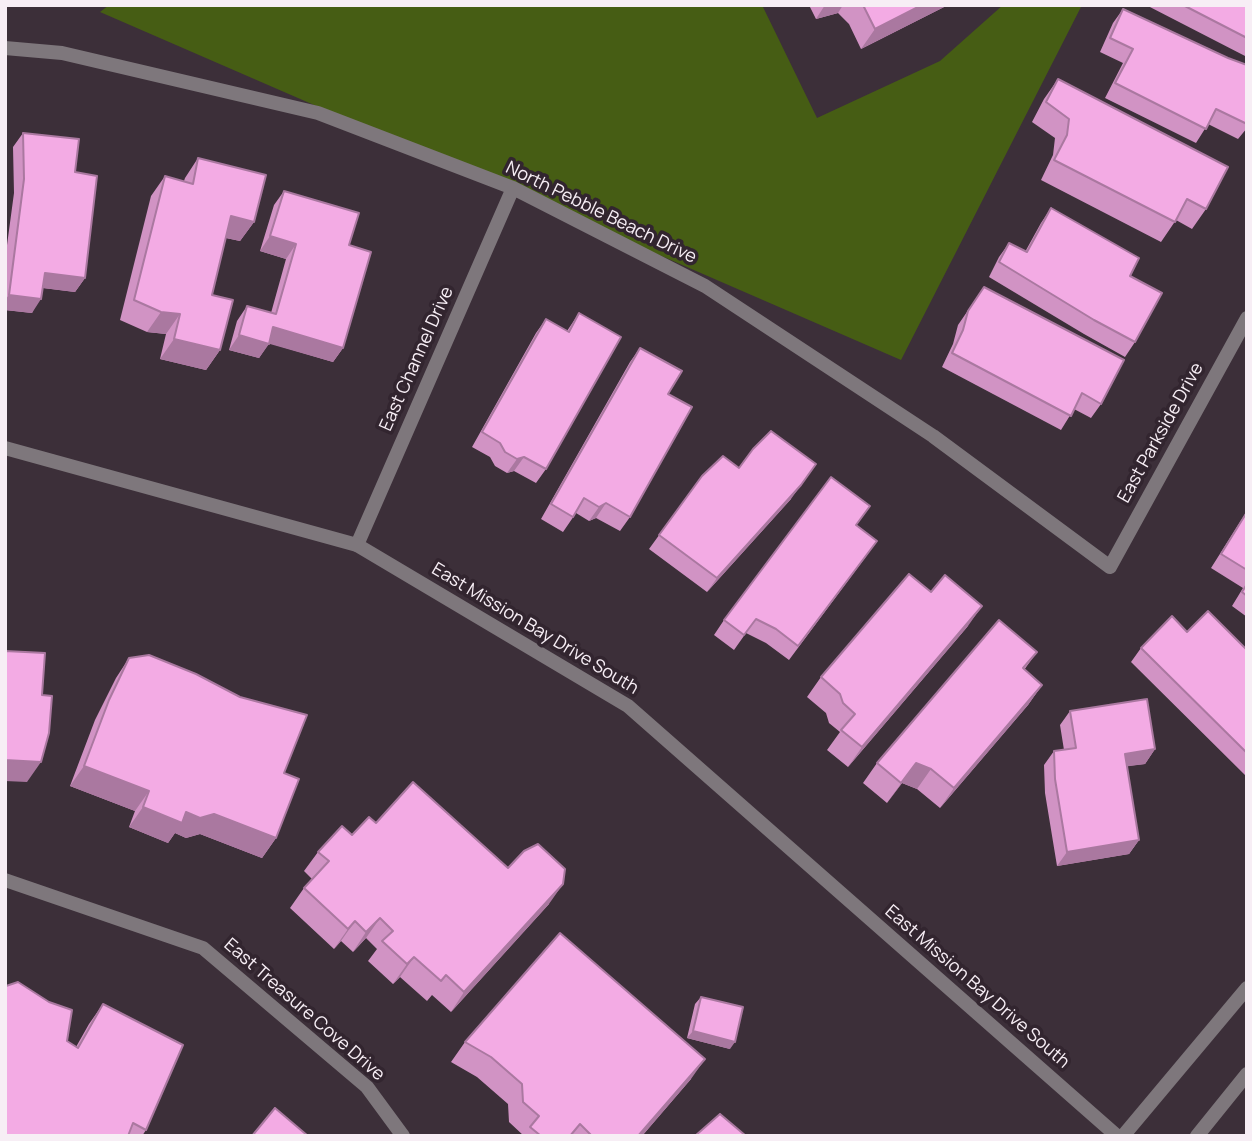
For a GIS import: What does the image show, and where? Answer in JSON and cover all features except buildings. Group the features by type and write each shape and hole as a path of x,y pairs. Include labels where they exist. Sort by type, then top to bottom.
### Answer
{"street":[{"name":"North Pebble Beach Drive","path":"5,48 62,53 318,113 513,188 705,286 933,436 1110,567"},
{"name":"East Channel Drive","path":"357,545 513,188"},
{"name":"East Parkside Drive","path":"1110,567 1247,318"},
{"name":"East Mission Bay Drive South","path":"5,448 357,545 628,706 1117,1136"},
{"name":"East Treasure Cove Drive","path":"5,880 203,947 367,1087 403,1136"},
{"path":"1123,1136 1247,988"},
{"path":"1197,1136 1247,1074"}],"green space":[{"path":"109,5 762,5 817,118 940,61 1003,5 1082,5 901,360 100,12"}]}
